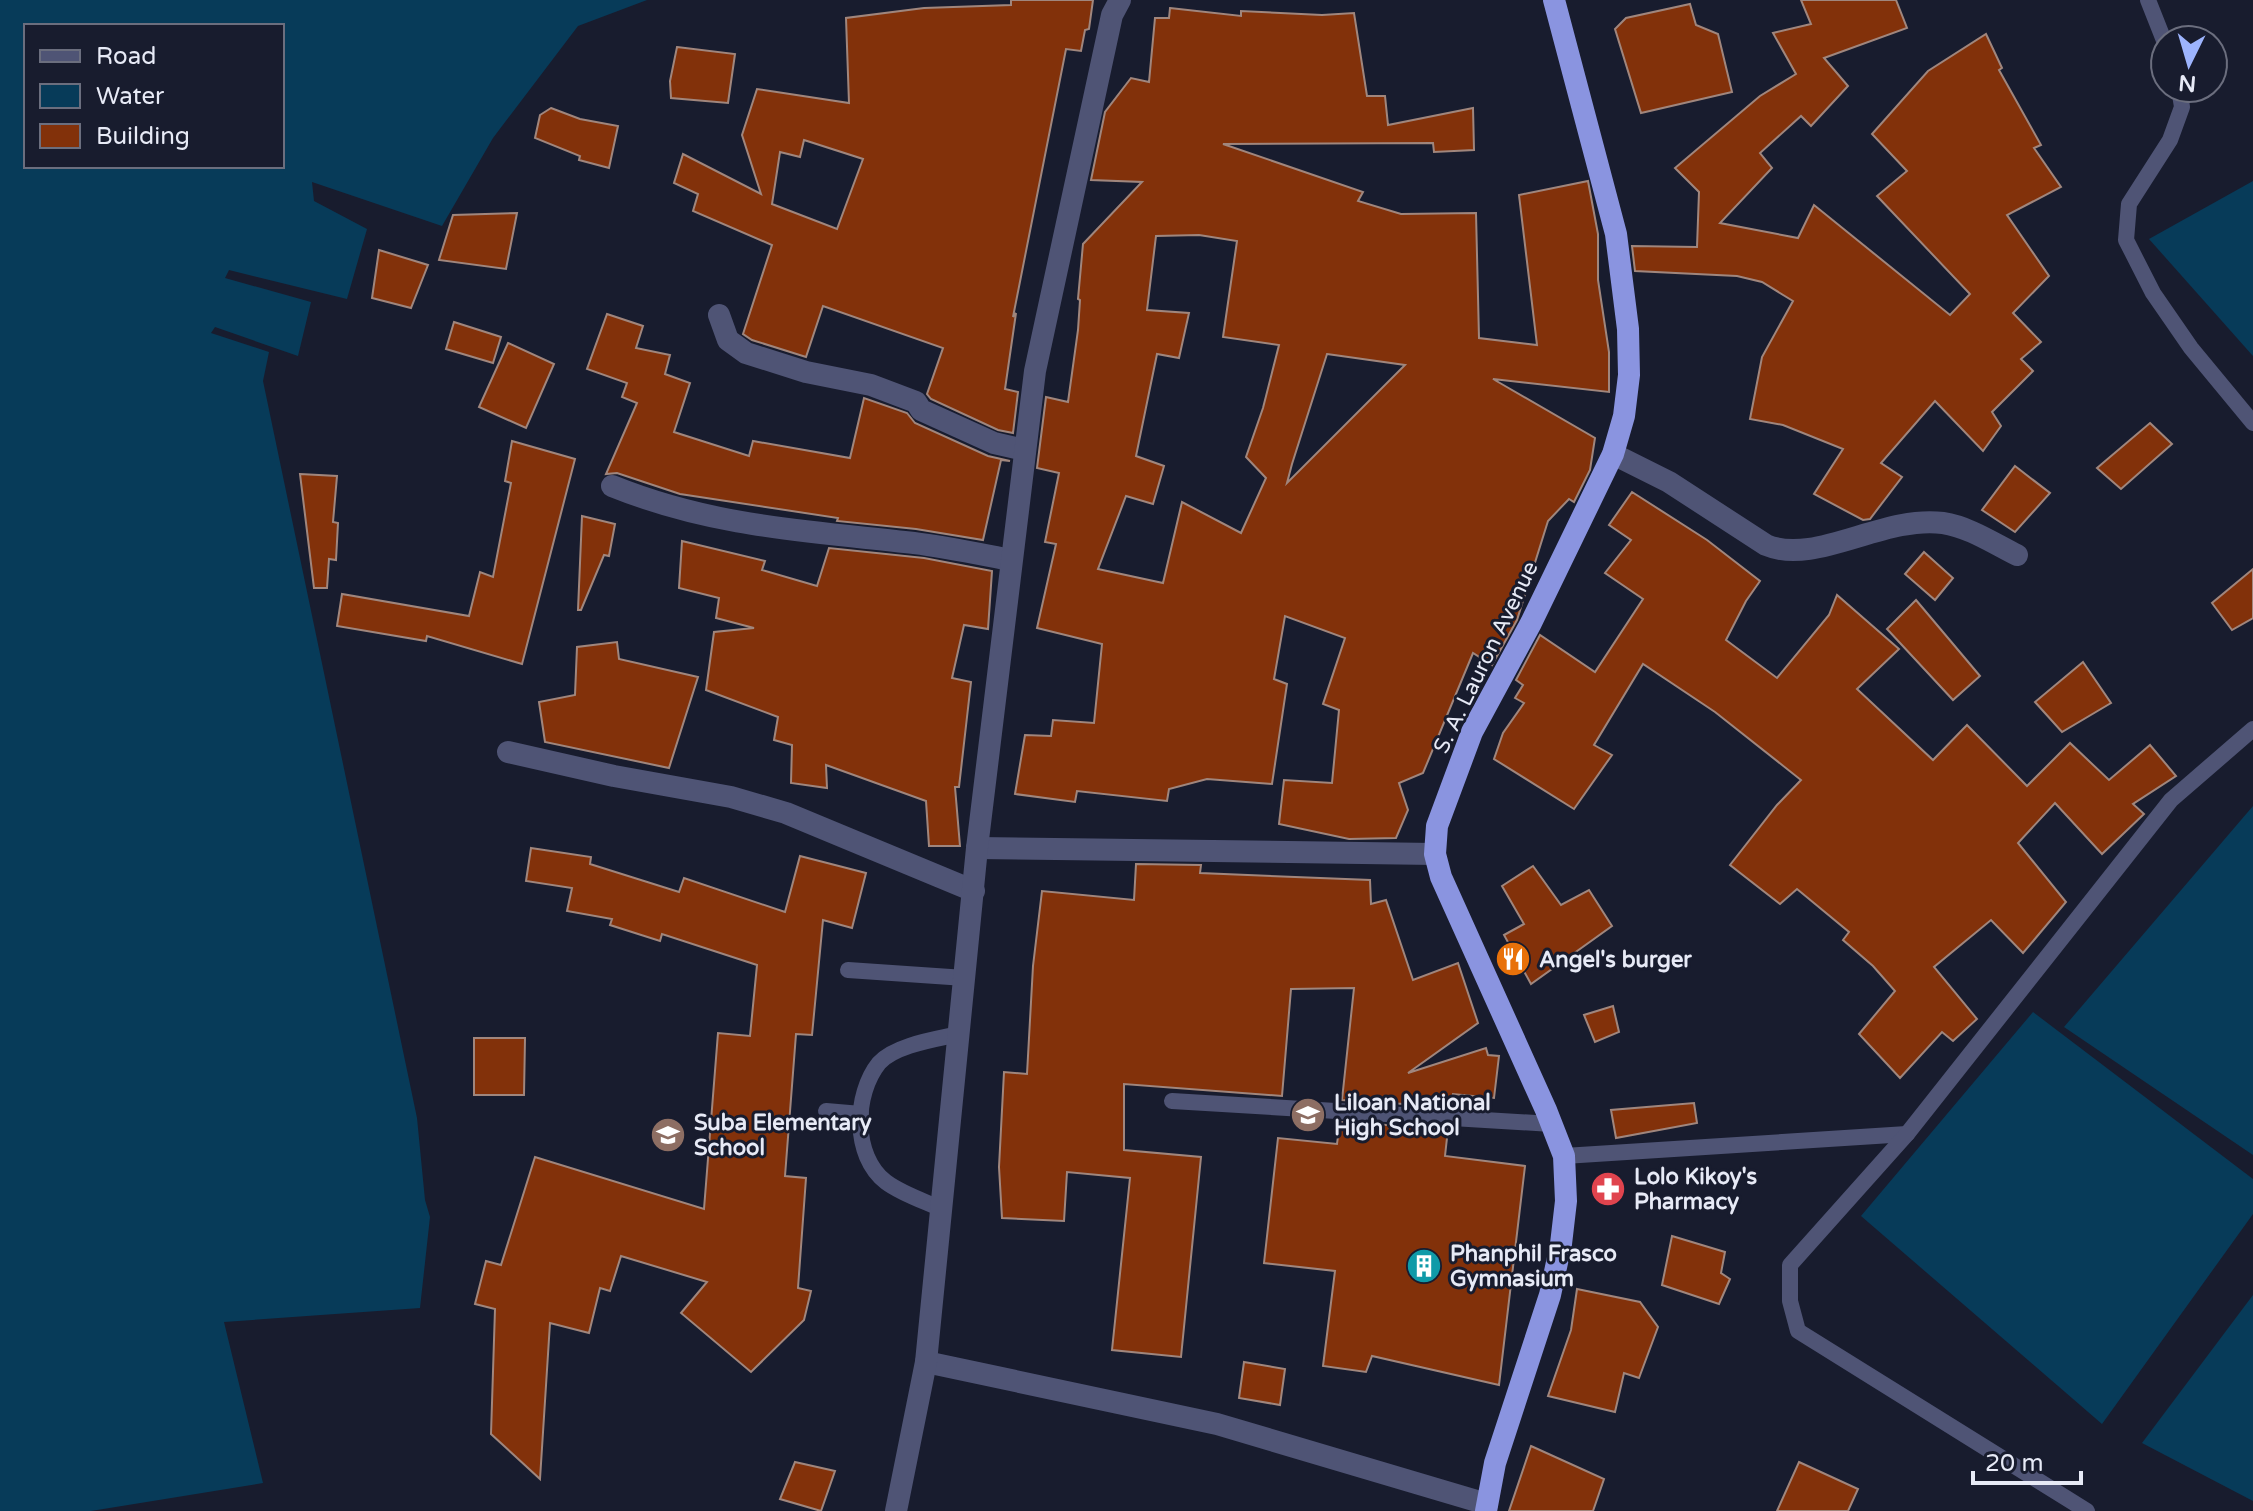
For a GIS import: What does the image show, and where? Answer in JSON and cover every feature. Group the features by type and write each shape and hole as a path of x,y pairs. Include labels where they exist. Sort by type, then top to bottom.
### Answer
{"highway":[{"name":"S. A. Lauron Avenue","path":"1487,1508 1495,1463 1550,1295 1566,1201 1564,1156 1441,877 1435,854 1437,826 1472,732 1531,623 1613,454 1624,416 1629,375 1624,282 1606,190 1554,0"}],"street":[{"path":"896,1511 926,1362 977,848 1035,371 1112,15 1120,0"},
{"path":"719,315 728,340 746,353 806,372 871,385 916,402 921,410 994,443 1025,450"},
{"path":"1613,454 1669,482 1766,545 1780,550 1823,547 1888,526 1932,522 1960,527 2017,555"},
{"path":"612,486 656,503 739,523 916,543 1011,560"},
{"path":"508,752 614,776 731,797 786,813 974,891"},
{"path":"977,848 1435,854"},
{"path":"926,1362 1217,1424 1487,1508"}],"lane":[{"path":"2148,0 2157,24"},
{"path":"2182,104 2170,140 2129,204 2126,240 2153,293 2191,348 2253,423"},
{"path":"2087,1511 1798,1331 1790,1301 1790,1265 1907,1134 2171,800 2253,729"},
{"path":"848,970 965,978"},
{"path":"942,1209 884,1181 868,1158 861,1140 861,1114 865,1089 880,1061 915,1043 959,1034"},
{"path":"1172,1101 1552,1124"},
{"path":"826,1111 861,1114"},
{"path":"1564,1156 1907,1134"}],"water":[{"path":"0,0 647,0 578,26 493,138 442,226 312,182 314,201 367,229 347,299 229,270 225,278 311,302 298,356 215,327 211,333 269,352 263,381 417,1118 425,1200 430,1217 420,1308 224,1322 263,1483 91,1511 0,1511"},
{"path":"2253,181 2253,356 2149,239"},
{"path":"2253,806 2253,1155 2064,1027"},
{"path":"2033,1012 2253,1179 2253,1214 2102,1424 1861,1216"},
{"path":"2253,1295 2253,1501 2142,1443"}],"building":[{"path":"1011,0 1093,0 1089,29 1085,30 1081,51 1066,49 1013,317 1016,313 1005,389 1018,392 1013,433 998,430 931,399 927,394 943,348 823,306 806,357 752,340 743,334 772,245 693,211 698,194 674,183 683,154 761,194 742,135 757,89 849,103 846,18 924,8 1011,5","holes":["804,140 863,159 837,229 772,204 780,152 800,157"]},
{"path":"1801,0 1896,0 1907,28 1824,58 1848,86 1811,126 1801,116 1760,153 1772,168 1720,223 1798,238 1814,205 1950,315 1970,294 1877,196 1907,171 1872,134 1928,71 1986,34 2002,68 1999,70 2041,145 2034,148 2061,187 2007,215 2049,276 2013,313 2041,342 2021,359 2033,371 1992,412 2001,426 1983,451 1935,401 1881,463 1902,477 1870,519 1863,520 1814,494 1843,449 1783,425 1750,419 1762,357 1793,301 1762,282 1737,276 1635,271 1632,246 1697,247 1699,192 1675,168 1760,96 1796,74 1773,33 1811,24"},
{"path":"1690,4 1696,25 1718,34 1732,92 1641,113 1615,29 1626,18"},
{"path":"1170,8 1241,16 1241,11 1322,15 1354,13 1367,96 1385,96 1388,125 1473,108 1474,150 1434,152 1433,143 1223,144 1363,192 1358,201 1401,214 1476,213 1479,338 1537,345 1519,195 1588,181 1598,234 1598,280 1609,352 1609,392 1493,379 1595,438 1590,470 1574,502 1569,499 1548,521 1517,620 1492,665 1473,653 1423,773 1399,783 1408,810 1396,838 1349,839 1279,824 1284,780 1332,783 1339,710 1323,704 1345,638 1285,616 1274,679 1287,684 1272,784 1207,779 1169,789 1167,801 1077,791 1075,802 1015,794 1025,735 1051,736 1053,720 1094,723 1102,644 1037,628 1056,544 1045,542 1059,473 1037,468 1046,397 1068,402 1078,330 1083,244 1142,182 1091,180 1105,112 1131,78 1149,82 1155,18 1169,18","holes":["1199,235 1237,241 1223,337 1279,345 1263,408 1246,457 1266,478 1241,533 1182,502 1163,583 1098,569 1126,496 1153,504 1164,466 1136,456 1157,354 1179,358 1189,313 1147,310 1156,236","1327,354 1405,365 1287,483 1292,464"]},
{"path":"677,47 735,54 728,103 671,98 670,81"},
{"path":"551,108 580,119 618,126 609,168 579,160 580,156 535,138 540,115"},
{"path":"517,213 506,269 439,260 453,215"},
{"path":"379,250 428,265 411,308 372,298"},
{"path":"607,314 643,326 636,348 670,355 665,374 690,383 674,432 749,456 753,441 850,458 864,398 907,413 915,423 988,456 1010,461 1001,460 983,540 837,521 838,518 680,494 617,473 606,474 637,403 622,397 627,383 587,369"},
{"path":"454,322 501,337 493,363 446,349"},
{"path":"508,343 554,364 526,428 479,407"},
{"path":"2150,423 2172,444 2121,489 2097,468"},
{"path":"512,441 575,459 522,664 427,636 426,641 337,626 342,594 469,616 480,572 493,577 511,483 505,481"},
{"path":"2015,466 2050,493 2015,532 1982,510"},
{"path":"300,474 337,476 333,522 338,523 336,560 329,559 327,588 314,588"},
{"path":"1632,492 1707,540 1760,581 1726,640 1777,678 1829,615 1837,595 1899,649 1857,689 1933,760 1967,725 2027,786 2070,743 2109,780 2150,745 2176,776 2133,804 2144,814 2102,854 2055,803 2018,843 2066,902 2023,953 1991,920 1934,967 1977,1019 1953,1041 1942,1032 1900,1078 1859,1034 1895,991 1873,966 1843,940 1849,932 1797,889 1780,904 1730,865 1801,780 1715,712 1643,664 1594,745 1612,755 1574,809 1494,759 1503,733 1524,703 1515,698 1523,685 1516,680 1540,635 1595,672 1643,599 1605,573 1631,540 1609,525"},
{"path":"582,516 615,524 609,556 604,555 581,610 578,610"},
{"path":"682,541 765,561 762,570 817,586 829,548 924,558 992,571 988,629 964,625 952,678 971,682 959,787 955,787 960,846 929,846 926,801 826,765 827,788 791,783 792,745 774,740 778,717 706,690 714,632 754,628 716,618 719,598 679,588"},
{"path":"1924,552 1953,578 1935,600 1905,574"},
{"path":"2253,569 2253,618 2232,630 2212,603"},
{"path":"1916,600 1980,676 1953,700 1887,629"},
{"path":"617,642 619,659 698,677 669,768 545,742 539,702 575,695 577,647"},
{"path":"2083,662 2111,703 2062,732 2035,702"},
{"path":"531,848 591,857 590,864 679,892 684,878 785,912 800,856 866,873 852,928 823,920 812,1035 796,1034 785,1176 806,1178 798,1288 811,1291 804,1320 751,1372 681,1313 707,1282 621,1256 610,1291 600,1288 589,1333 550,1323 540,1479 491,1434 495,1309 475,1304 486,1261 501,1265 535,1157 704,1209 718,1033 750,1036 757,965 662,934 660,941 610,925 612,919 567,911 572,888 526,881"},
{"path":"1136,864 1201,865 1200,873 1370,880 1371,904 1386,900 1413,980 1458,963 1478,1023 1408,1073 1486,1048 1488,1055 1499,1056 1494,1098 1453,1094 1451,1107 1342,1100 1354,988 1291,989 1282,1096 1124,1084 1124,1150 1201,1157 1181,1357 1112,1350 1130,1178 1067,1172 1064,1221 1002,1218 999,1167 1004,1072 1027,1074 1033,966 1042,891 1134,900"},
{"path":"1533,866 1561,905 1589,890 1612,926 1531,984 1504,935 1524,924 1502,886"},
{"path":"1613,1006 1619,1032 1595,1042 1584,1015"},
{"path":"474,1038 525,1038 524,1095 474,1095"},
{"path":"1694,1103 1697,1123 1616,1138 1611,1110"},
{"name":"Phanphil Frasco Gymnasium","path":"1340,1122 1448,1129 1445,1156 1525,1166 1499,1385 1372,1356 1366,1372 1323,1366 1335,1271 1264,1263 1278,1138 1337,1144"},
{"path":"1672,1236 1725,1252 1721,1273 1730,1279 1719,1304 1662,1285"},
{"path":"1577,1289 1640,1302 1658,1327 1639,1378 1624,1373 1615,1412 1548,1396 1571,1330"},
{"path":"1244,1362 1285,1369 1280,1405 1239,1398"},
{"path":"1531,1446 1604,1479 1593,1511 1509,1511"},
{"path":"795,1462 835,1471 821,1511 780,1499"},
{"path":"1799,1462 1858,1489 1848,1511 1777,1511"}],"place":[{"name":"Angel's burger","path":"1513,959"},
{"name":"Liloan National High School","path":"1308,1115"},
{"name":"Suba Elementary School","path":"668,1135"},
{"name":"Lolo Kikoy's Pharmacy","path":"1608,1189"},
{"name":"Phanphil Frasco Gymnasium","path":"1424,1266"}]}
